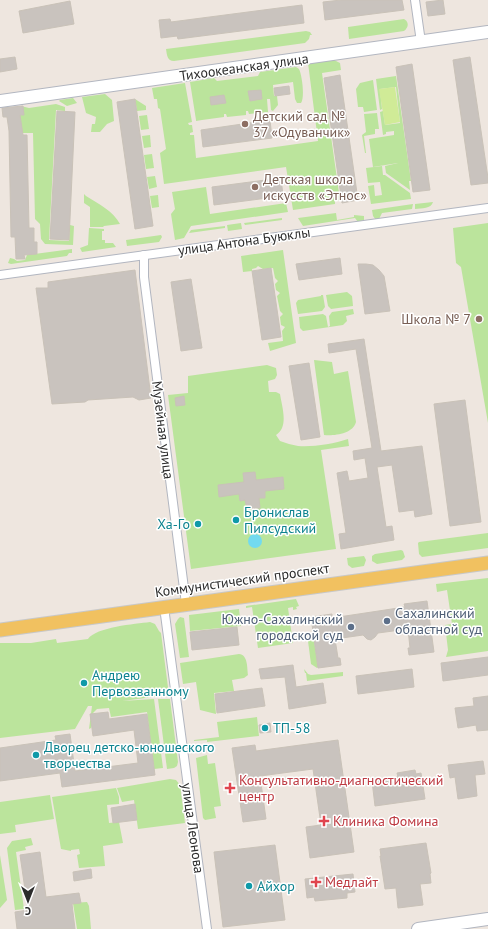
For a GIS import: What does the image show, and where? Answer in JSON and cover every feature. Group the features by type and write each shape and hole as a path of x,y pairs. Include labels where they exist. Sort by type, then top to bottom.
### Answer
{"main road":[{"name":"Коммунистический проспект","path":"0,630 488,563"}],"street":[{"path":"415,0 421,42"},
{"name":"Тихоокеанская улица","path":"0,101 488,32"},
{"name":"улица Антона Буюклы","path":"0,275 488,208"},
{"name":"Музейная улица","path":"144,255 145,284 186,604"},
{"name":"улица Леонова","path":"164,607 207,929"},
{"path":"418,929 488,919"}],"green space":[{"path":"404,19 408,25 404,31 349,39 348,27"},
{"path":"306,31 310,32 312,35 310,35 309,39 305,43 174,61 169,59 166,49"},
{"path":"334,60 340,63 341,70 322,73 340,200 335,201 335,204 293,210 286,167 164,184 160,153 166,149 160,109 158,108 157,99 154,99 152,88 185,83 192,122 188,123 189,125 192,125 193,132 190,133 190,135 194,135 196,158 318,141 308,63"},
{"path":"296,67 299,69 302,81 303,96 301,103 297,103 295,99 293,82 273,85 274,96 277,96 278,105 273,111 271,110 270,99 267,99 268,112 249,114 248,111 246,111 246,115 227,117 226,114 224,114 224,117 196,121 190,82 214,78 217,81 258,76 260,72"},
{"path":"396,76 411,181 409,181 410,190 386,173 385,166 398,163 373,167 369,139 394,135 394,131 386,132 386,134 383,135 380,112 383,111 385,125 400,123 396,87 380,89 382,109 380,110 376,79"},
{"path":"373,80 377,110 364,112 363,107 358,107 356,89 360,83"},
{"path":"395,87 400,122 385,125 379,89"},
{"path":"105,94 112,100 114,121 107,124 100,132 91,132 92,124 95,124 96,117 86,113 82,97"},
{"path":"73,98 77,103 67,106 59,101 60,100"},
{"path":"135,99 146,106 146,110 137,111"},
{"path":"56,104 65,107 65,111 56,110 49,240 69,241 70,225 74,226 73,245 45,244 41,239 40,224 35,219 33,133 20,133 21,106 29,108"},
{"path":"377,113 379,129 375,129 375,134 364,136 365,153 362,135 366,132 364,114"},
{"path":"147,115 149,129 141,130 139,116"},
{"path":"150,135 151,147 144,148 142,136"},
{"path":"152,154 154,168 146,169 144,155"},
{"path":"382,166 383,175 410,193 411,199 371,204 368,186 374,185 375,196 382,195 380,182 368,183 366,168"},
{"path":"155,176 157,187 149,189 147,177"},
{"path":"206,187 210,214 286,203 288,212 191,226 184,238 175,240 171,214 175,209 172,192"},
{"path":"84,194 114,215 120,224 103,227 90,227 90,207 84,203"},
{"path":"158,195 159,207 152,208 150,196"},
{"path":"433,202 428,207 415,209 415,204"},
{"path":"413,204 412,209 382,213 379,219 376,220 373,216 372,210"},
{"path":"336,213 337,220 354,217 354,215 364,216 364,220 358,222 355,218 303,226 298,218"},
{"path":"282,218 282,220 245,225 244,223"},
{"path":"241,223 242,229 228,231 227,225"},
{"name":"Школа № 7","path":"488,223 488,423 461,267 456,263 453,228"},
{"path":"225,226 225,228 189,233 191,230"},
{"path":"89,228 104,229 104,231 102,231 102,240 105,240 105,243 113,243 116,247 82,252 80,248 88,245"},
{"path":"161,235 162,237 159,242 127,246 126,240"},
{"path":"72,249 72,253 69,253 67,256 11,264 8,263 10,258 17,261 25,260 27,255"},
{"path":"283,250 296,343 270,351 268,343 283,341 282,331 285,327 281,325 280,317 283,314 280,311 277,296 280,293 276,290 275,284 278,281 275,278 273,268 263,269 258,266 252,269 252,271 243,272 241,256"},
{"path":"347,292 352,296 353,306 331,309 328,306 326,295"},
{"path":"323,295 325,307 322,311 298,314 296,303 298,300"},
{"path":"353,309 354,314 346,316 347,321 343,325 303,331 300,328 299,317 323,314 326,316 328,327 330,326 329,316 332,312"},
{"path":"314,360 332,362 334,374 348,371 356,422 347,432 324,435"},
{"path":"267,365 276,368 277,375 275,379 268,381 269,392 276,392 280,394 284,422 280,431 276,435 280,441 291,445 310,446 330,444 348,439 349,446 321,450 336,549 191,569 168,395 188,393 188,376"},
{"path":"488,533 488,548 422,557 419,554 419,542"},
{"path":"401,550 403,551 405,557 402,560 377,564 372,561 372,556 375,554"},
{"path":"364,556 366,560 364,566 352,568 348,565 347,558"},
{"path":"488,578 488,651 446,657 448,650 445,625 452,624 447,590 437,592 436,584"},
{"path":"296,599 299,606 296,607 297,609 293,610 293,607 288,608 293,643 258,648 252,607 246,608 246,606"},
{"path":"239,609 241,626 190,631 189,615"},
{"path":"180,617 184,618 189,657 180,658 175,624"},
{"path":"150,622 155,624 161,633 169,695 122,701 154,699 163,768 154,769 147,712 111,717 109,708 97,709 93,713 91,728 89,729 92,706 88,706 75,729 0,738 0,643 31,643 56,639 57,643 88,639 92,635 107,629"},
{"path":"314,640 317,668 311,664 308,641"},
{"path":"239,654 246,659 248,675 244,678 232,680 234,691 214,693 216,714 200,710 196,682 183,684 180,663"},
{"path":"304,669 311,675 343,672 343,676 307,681"},
{"path":"158,699 170,699 178,762 177,766 174,768 167,769"},
{"path":"257,717 259,736 207,742 207,740 194,741 219,737 217,722"},
{"path":"207,755 208,764 215,763 221,806 214,807 216,818 205,820 203,818 196,758"},
{"path":"170,779 176,780 180,785 185,823 138,829 134,800 122,802 117,788"},
{"path":"116,788 119,797 119,804 107,805 109,823 119,822 123,843 103,846 105,866 79,868 77,855 80,854 79,849 71,851 61,849 52,797"},
{"path":"50,795 54,819 15,825 16,832 0,834 0,802"},
{"path":"31,838 33,845 25,847 26,850 16,852 24,909 15,910 7,848 12,841"},
{"path":"0,855 7,900 0,908"},
{"path":"87,902 89,906 91,929 77,929 73,903"}],"water":[{"path":"255,534 260,536 262,541 260,546 255,548 250,546 248,541 250,536"}],"building":[{"path":"341,0 402,0 404,10 325,20 323,2"},
{"path":"443,0 445,14 428,16 426,2"},
{"path":"70,1 74,24 23,33 19,11"},
{"path":"302,5 304,23 178,39 177,36 161,38 159,20 170,19 171,22"},
{"path":"15,57 17,69 0,72 0,59"},
{"path":"470,57 488,178 488,183 471,185 453,60"},
{"path":"412,64 430,190 413,192 396,67"},
{"path":"340,75 358,200 342,203 324,78"},
{"path":"289,86 290,94 275,96 274,88"},
{"path":"261,90 262,99 250,101 248,91"},
{"path":"224,95 226,103 211,105 210,97"},
{"path":"135,99 153,226 135,229 117,102"},
{"path":"23,106 24,115 20,115 23,135 27,135 29,228 34,228 34,242 37,242 37,254 24,255 25,259 16,259 15,237 11,237 9,131 7,117 3,117 2,108"},
{"path":"57,111 75,112 69,240 50,239"},
{"path":"270,120 272,138 203,147 201,130"},
{"path":"281,178 283,196 214,205 212,187"},
{"path":"340,258 342,274 299,280 296,264"},
{"path":"358,264 373,265 384,276 390,311 365,314"},
{"path":"271,268 281,337 262,340 252,271"},
{"path":"135,270 151,398 139,400 133,397 52,404 36,288 48,288 48,282"},
{"path":"191,279 202,348 181,351 171,282"},
{"path":"364,339 381,451 422,446 432,514 415,517 414,510 399,512 392,465 377,467 386,527 392,526 394,540 341,549 339,534 346,533 337,473 347,471 349,481 368,478 365,458 354,460 353,451 372,448 356,349 329,353 328,344"},
{"path":"309,363 320,437 301,440 289,366"},
{"path":"184,396 185,405 176,406 175,398"},
{"path":"465,400 481,522 450,526 434,404"},
{"path":"255,472 256,480 283,477 284,489 265,491 265,498 259,498 260,508 247,509 245,500 240,501 239,494 219,497 218,485 244,482 243,473"},
{"path":"427,601 434,652 409,655 408,648 410,648 408,629 378,633 371,640 367,639 363,635 335,639 338,658 340,658 341,665 318,668 311,617 332,614 332,618 405,607 404,604"},
{"path":"237,627 239,645 192,650 190,632"},
{"path":"488,657 488,675 443,681 441,663"},
{"path":"293,665 296,687 323,683 326,703 289,709 285,677 261,679 259,669"},
{"path":"412,669 414,687 358,694 356,676"},
{"path":"262,688 265,706 217,713 215,694"},
{"path":"488,696 488,730 477,731 476,725 458,728 455,708 474,706 473,698"},
{"name":"Дворец детско-юношеского творчества","path":"108,712 109,719 147,714 155,775 62,787 60,773 0,781 0,748 56,740 55,736 70,734 75,771 138,763 134,730 93,736 90,714"},
{"name":"ТП-58","path":"270,723 271,732 260,733 259,725"},
{"path":"338,740 354,852 310,858 306,827 321,825 313,769 260,776 266,819 243,822 232,748 255,745 256,751"},
{"path":"483,761 485,774 475,775 477,796 458,799 455,777 450,778 448,765"},
{"path":"415,770 416,774 421,773 425,799 375,806 372,781 398,777 397,773"},
{"path":"135,804 137,820 113,823 111,808"},
{"path":"426,843 431,873 431,883 420,884 423,905 398,908 396,888 385,889 380,849"},
{"name":"Айхор","path":"275,845 285,920 223,927 214,852"},
{"path":"40,852 46,897 79,893 81,903 72,904 75,929 17,929 15,912 28,910 20,855"},
{"path":"91,869 92,878 74,881 73,872"},
{"path":"353,874 355,892 347,893 347,898 315,901 314,897 307,898 305,879"}],"place":[{"name":"Детский сад № 37 «Одуванчик»","path":"245,124"},
{"name":"Детская школа искусств «Этнос»","path":"255,187"},
{"name":"Школа № 7","path":"479,319"},
{"name":"Бронислав Пилсудский","path":"236,520"},
{"name":"Ха-Го","path":"198,524"},
{"name":"Сахалинский областной суд","path":"387,621"},
{"name":"Южно-Сахалинский городской суд","path":"351,627"},
{"name":"Андрею Первозванному","path":"84,683"},
{"name":"ТП-58","path":"265,728"},
{"name":"Дворец детско-юношеского творчества","path":"36,755"},
{"name":"Консультативно-диагностический центр","path":"230,788"},
{"name":"Клиника Фомина","path":"324,821"},
{"name":"Медлайт","path":"316,882"},
{"name":"Айхор","path":"249,886"}]}
